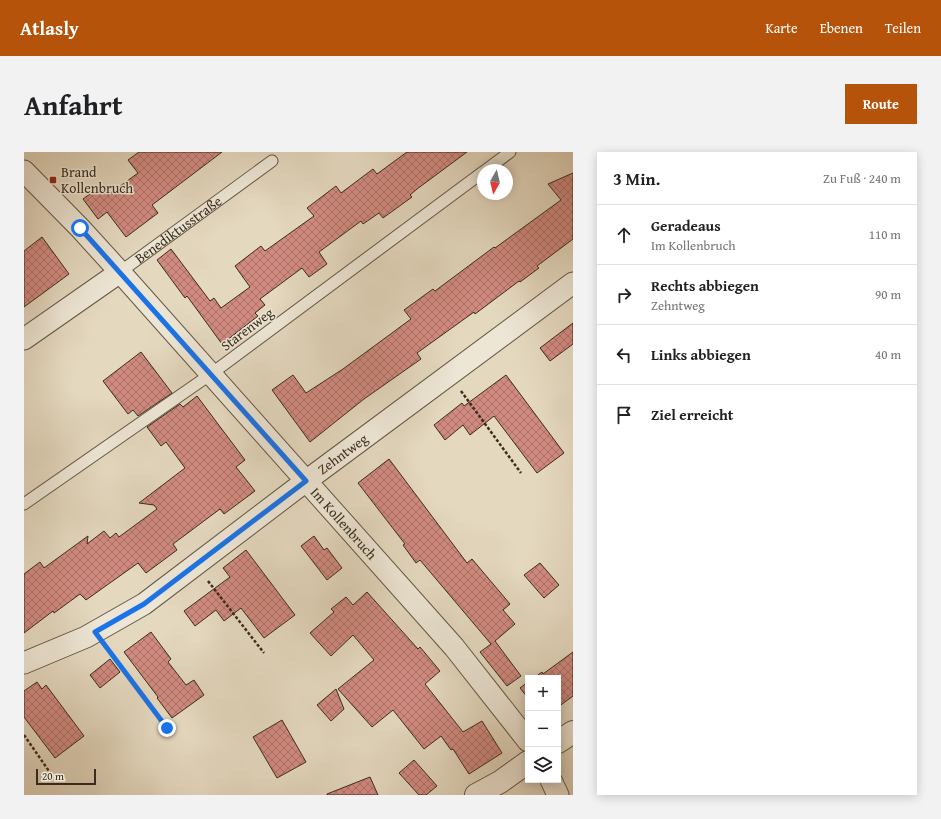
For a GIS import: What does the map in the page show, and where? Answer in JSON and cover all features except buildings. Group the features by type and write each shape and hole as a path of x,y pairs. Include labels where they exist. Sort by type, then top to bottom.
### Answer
{"street":[{"name":"Im Kollenbruch","path":"24,171 80,228 120,272 454,647 525,737"},
{"name":"Benediktusstraße","path":"24,339 120,272"},
{"name":"Zehntweg","path":"24,663 95,632 144,604 306,481 573,283"},
{"path":"561,740 573,732"},
{"path":"476,795 500,782 525,764"},
{"path":"552,783 558,795"}],"lane":[{"path":"494,164 510,152"},
{"name":"Benediktusstraße","path":"120,272 272,160"},
{"name":"Starenweg","path":"24,504 211,374 477,176"}],"path":[{"path":"449,375 520,473"},
{"path":"196,565 264,653"},
{"path":"95,632 167,728"},
{"path":"24,735 51,774"}],"place":[{"name":"Brand Kollenbruch","path":"53,180"}],"route":[{"path":"80,228 306,481 144,604 95,632 167,728"}]}
